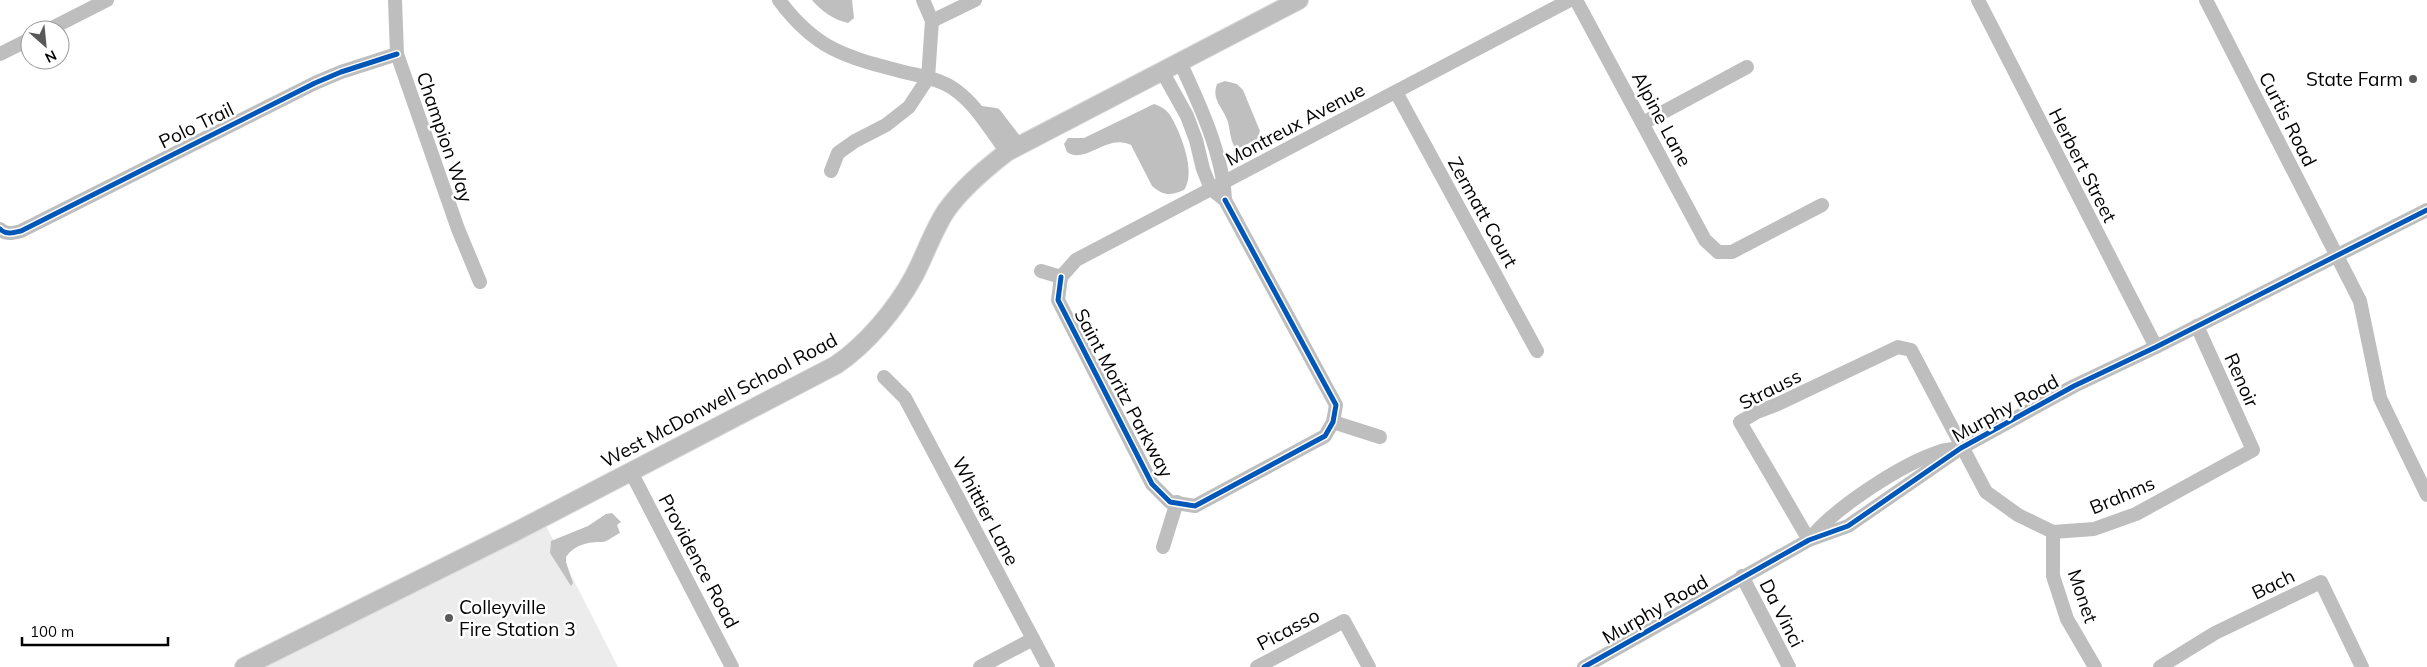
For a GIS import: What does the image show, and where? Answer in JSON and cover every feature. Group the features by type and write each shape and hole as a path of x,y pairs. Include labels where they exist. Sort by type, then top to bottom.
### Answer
{"main road":[{"name":"West McDonwell School Road","path":"244,667 736,418 850,355 891,310 905,290 947,210 980,174 1012,148 1299,0"}],"street":[{"path":"68,20 107,0"},
{"name":"Champion Way","path":"394,0 397,54 458,229 480,282"},
{"path":"779,0 800,26 830,49 859,61 928,78 953,88 981,113 995,115 1012,148"},
{"path":"831,171 838,153 855,141 886,125 909,107 928,78 932,21 923,0"},
{"path":"932,21 975,0"},
{"name":"Montreux Avenue","path":"1061,277 1076,260 1570,0"},
{"name":"Alpine Lane","path":"1576,0 1705,240 1718,252 1732,252 1822,205"},
{"name":"Herbert Street","path":"1978,0 2156,347"},
{"name":"Curtis Road","path":"2206,0 2360,301 2380,398 2427,495"},
{"path":"0,54 20,44"},
{"name":"Polo Trail","path":"6,231 21,231 315,83 341,72 397,54"},
{"path":"1180,62 1204,112 1224,182 1225,200"},
{"path":"1643,123 1747,67"},
{"path":"1162,71 1187,116 1196,140 1203,170 1211,189 1225,200 1336,405 1333,422 1380,436"},
{"name":"Zermatt Court","path":"1396,92 1537,351"},
{"name":"Murphy Road","path":"1584,667 1599,663 1742,576 1809,540 1819,527 1888,478 1940,451 1961,448 2074,386 2156,347 2427,210"},
{"path":"1041,271 1061,277"},
{"name":"Saint Moritz Parkway","path":"1061,277 1058,300 1152,484 1170,502 1195,506 1324,436 1333,422"},
{"name":"Renoir","path":"2197,326 2253,450"},
{"name":"Strauss","path":"1809,540 1740,422 1757,412 1778,404 1898,347 1911,350"},
{"name":"Brahms","path":"1911,350 1961,448 1986,492 2018,516 2053,532 2094,529 2136,514 2253,450"},
{"name":"Whittier Lane","path":"884,377 905,398 1048,667"},
{"name":"Providence Road","path":"631,472 732,667"},
{"path":"1163,547 1177,502"},
{"name":"Monet","path":"2053,532 2053,576 2067,619 2095,667"},
{"name":"Da Vinci","path":"1742,576 1789,667"},
{"name":"Bach","path":"2160,667 2216,634 2321,582 2362,667"},
{"name":"Picasso","path":"1256,667 1344,621 1369,667"},
{"path":"980,667 1033,639"}],"shaded area":[{"path":"812,0 852,0 854,18 848,23 838,20 819,8"},
{"path":"1225,81 1237,84 1243,90 1260,131 1257,140 1239,148 1234,146 1228,122 1215,95 1217,84"},
{"path":"1154,104 1163,108 1174,122 1186,152 1189,173 1188,183 1184,190 1167,194 1160,192 1152,186 1131,145 1122,142 1105,145 1082,155 1074,155 1067,152 1064,144 1068,138 1084,138"},
{"path":"612,513 621,522 617,525 620,533 604,542 587,543 578,547 566,557 573,583 571,586 550,553 551,541 588,526 606,514"},
{"path":"542,518 618,667 243,667"}],"cycle path":[{"path":"0,229 7,233 21,231 315,83 341,72 397,54"},
{"path":"1061,277 1058,300 1152,484 1170,502 1195,506 1325,436 1333,422 1336,405 1225,200"},
{"path":"1584,667 1809,540 1848,526 1961,448 2074,386 2156,347 2427,210"}],"place":[{"name":"State Farm","path":"2413,79"},
{"name":"Colleyville Fire Station 3","path":"449,618"}]}
